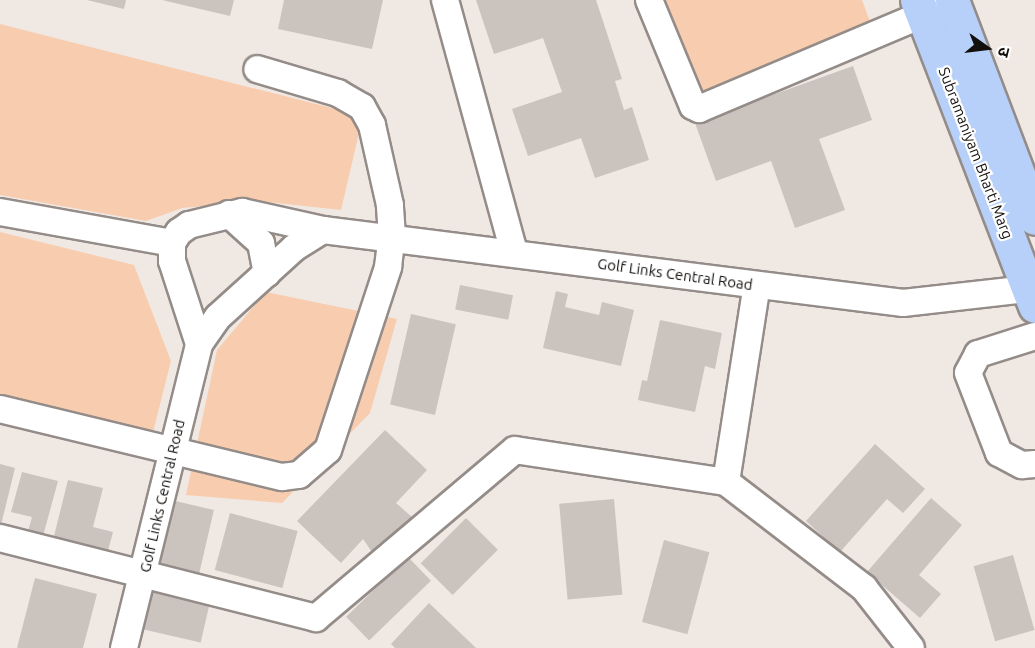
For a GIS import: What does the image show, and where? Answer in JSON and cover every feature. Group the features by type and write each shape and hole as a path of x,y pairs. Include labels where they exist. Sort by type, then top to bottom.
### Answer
{"main road":[{"name":"Subramaniyam Bharti Marg","path":"954,1 1022,168 1035,218"},
{"name":"Subramaniyam Bharti Marg","path":"920,8 1031,298"}],"street":[{"path":"445,0 514,252"},
{"path":"649,0 693,106 699,109 920,8 954,1"},
{"path":"0,409 282,477 299,475 312,467 328,450 388,267 392,236 372,124 362,107 338,93 256,69"},
{"path":"0,212 172,243 172,261 199,344"},
{"name":"Golf Links Central Road","path":"172,243 189,225 229,214 259,213 323,230 392,236 903,303 1031,298"},
{"path":"229,214 261,243 267,273"},
{"name":"Golf Links Central Road","path":"124,648 199,344 218,317 294,248 323,230"},
{"path":"726,482 758,285"},
{"path":"1035,336 978,354 968,373 999,453 1022,465 1035,464"},
{"path":"0,538 316,618 515,450 726,482 864,588 911,648"}],"shaded area":[{"path":"651,0 862,0 878,43 689,110"},
{"path":"0,24 363,116 341,210 259,201 182,208 146,221 0,195"},
{"path":"0,232 134,265 171,361 151,440 0,406"},
{"path":"266,292 397,319 370,413 282,503 186,495 217,350"}],"building":[{"path":"87,0 126,0 124,9"},
{"path":"162,0 234,0 230,16"},
{"path":"284,0 383,0 372,49 278,29"},
{"path":"476,0 596,0 622,79 615,81 624,110 632,107 649,160 595,178 581,138 528,156 512,109 562,92 543,38 494,54"},
{"path":"853,66 872,120 819,139 845,210 795,228 771,161 716,181 695,123"},
{"path":"460,285 513,295 508,320 455,310"},
{"path":"556,291 568,294 565,307 599,315 602,302 634,310 621,366 543,348"},
{"path":"411,314 456,324 435,415 390,405"},
{"path":"660,320 722,333 715,369 705,366 695,412 638,400 642,380 647,381"},
{"path":"385,430 427,470 396,503 412,517 374,555 363,539 341,563 297,521"},
{"path":"875,444 925,489 903,513 887,499 840,552 806,521"},
{"path":"0,464 15,468 1,525 0,525"},
{"path":"22,472 58,481 40,547 27,535 32,517 11,512"},
{"path":"68,480 103,488 93,527 113,532 105,562 51,548"},
{"path":"931,498 962,525 919,575 941,594 920,618 867,572"},
{"path":"614,499 622,595 568,599 559,504"},
{"path":"171,500 214,510 199,574 156,564"},
{"path":"230,513 298,531 282,588 215,570"},
{"path":"466,518 498,550 453,595 421,563"},
{"path":"664,540 709,552 687,634 642,622"},
{"path":"1013,555 1034,630 995,641 974,566"},
{"path":"408,557 431,581 369,640 346,617"},
{"path":"35,578 97,594 83,648 17,648"},
{"path":"147,586 210,601 201,643 137,628"},
{"path":"429,603 476,648 395,648 391,644"}]}
